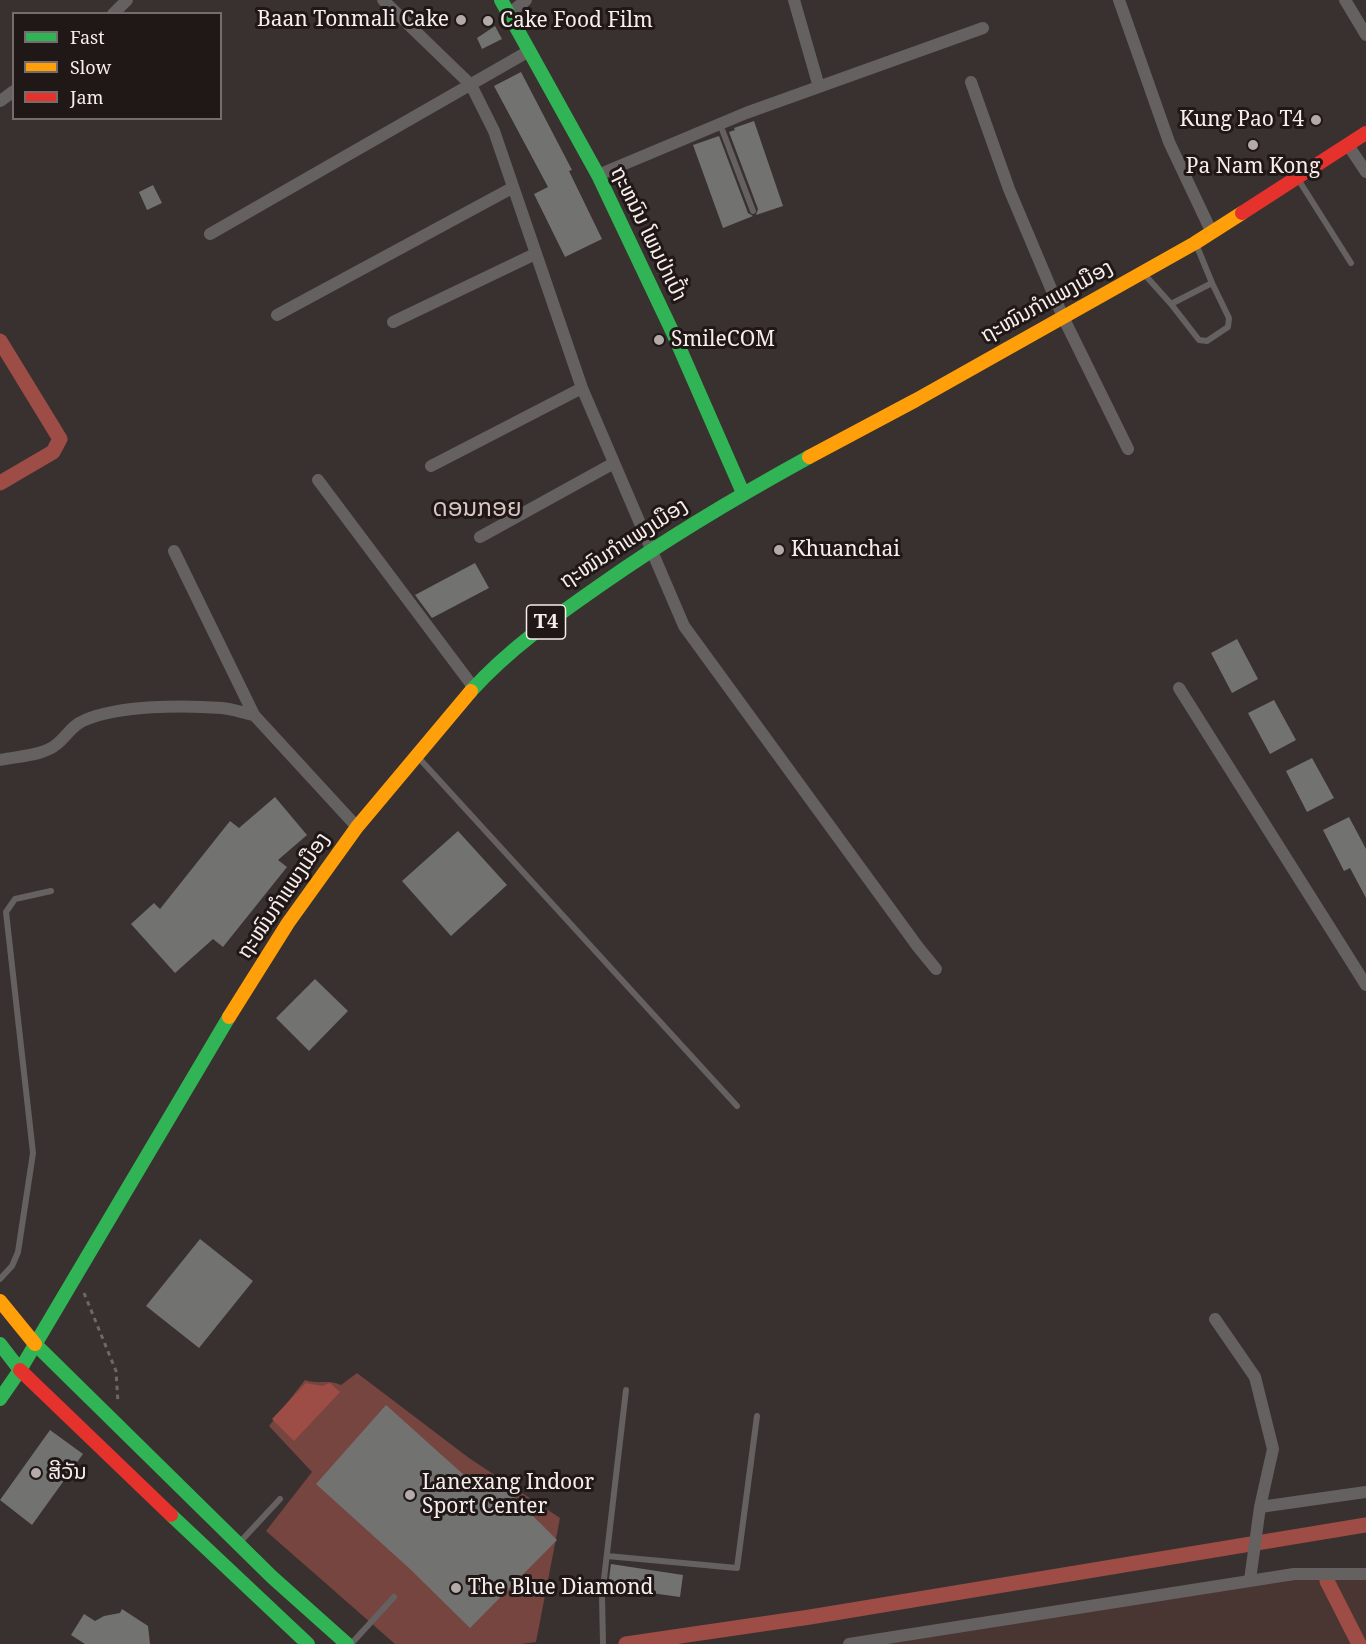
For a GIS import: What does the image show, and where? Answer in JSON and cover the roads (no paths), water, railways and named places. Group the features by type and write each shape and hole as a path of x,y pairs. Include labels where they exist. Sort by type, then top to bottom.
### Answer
{"main road":[{"name":"ຖະຫນົນ ໂພນປ່າເປົ້າ","path":"501,0 598,175 673,333 743,493"},
{"name":"ຖະໜົນກຳແພງເມືອງ","path":"0,1400 242,995 288,923 357,827 474,688 542,625 652,549 743,493 916,400 1196,243 1366,134"},
{"path":"0,1301 35,1344 238,1544 349,1644"},
{"path":"0,1344 20,1370 308,1644"}],"street":[{"path":"114,12 127,0"},
{"path":"383,0 471,85 494,131 582,388 684,626 936,969"},
{"path":"509,14 526,0"},
{"path":"794,0 819,87"},
{"path":"1119,0 1169,142 1212,233"},
{"path":"1345,0 1366,35"},
{"path":"598,175 720,124 983,28"},
{"path":"210,234 529,51"},
{"path":"971,82 1009,189 1063,317 1128,449"},
{"path":"1348,145 1366,172"},
{"path":"277,315 512,188"},
{"path":"393,322 535,254"},
{"path":"431,466 582,388"},
{"path":"480,537 614,463"},
{"path":"318,480 474,688"},
{"path":"174,551 254,715 357,827"},
{"path":"1179,688 1366,985"},
{"path":"0,760 46,750 57,745 74,726 85,720 130,710 179,707 225,708 254,715"},
{"path":"1215,1319 1255,1377 1273,1449 1260,1507 1250,1580"},
{"path":"1260,1507 1366,1492"},
{"path":"849,1644 1294,1574 1366,1574"}],"lane":[{"path":"720,124 753,211"},
{"path":"1297,178 1351,263"},
{"path":"1143,273 1172,304 1198,340 1207,341 1228,327 1229,318 1196,243"},
{"path":"1172,304 1212,283"},
{"path":"416,755 737,1106"},
{"path":"0,1279 12,1266 18,1252 33,1153 6,912 15,899 51,891"},
{"path":"603,1644 602,1596 626,1390"},
{"path":"607,1556 737,1568 757,1416"},
{"path":"238,1544 279,1499"},
{"path":"349,1644 394,1597"}],"waterway":[{"path":"0,341 60,439 53,452 0,483"},
{"path":"626,1644 810,1617 1366,1525"},
{"path":"1327,1581 1359,1644"}],"place":[{"name":"Baan Tonmali Cake","path":"461,20"},
{"name":"Cake Food Film","path":"488,21"},
{"name":"Kung Pao T4","path":"1316,120"},
{"name":"Pa Nam Kong","path":"1253,145"},
{"name":"SmileCOM","path":"659,340"},
{"name":"Khuanchai","path":"779,550"},
{"name":"ສີວັນ","path":"36,1473"},
{"name":"Lanexang Indoor Sport Center","path":"410,1495"},
{"name":"The Blue Diamond","path":"456,1588"}],"district":[{"name":"ດອນກອຍ","path":"477,509"}]}
